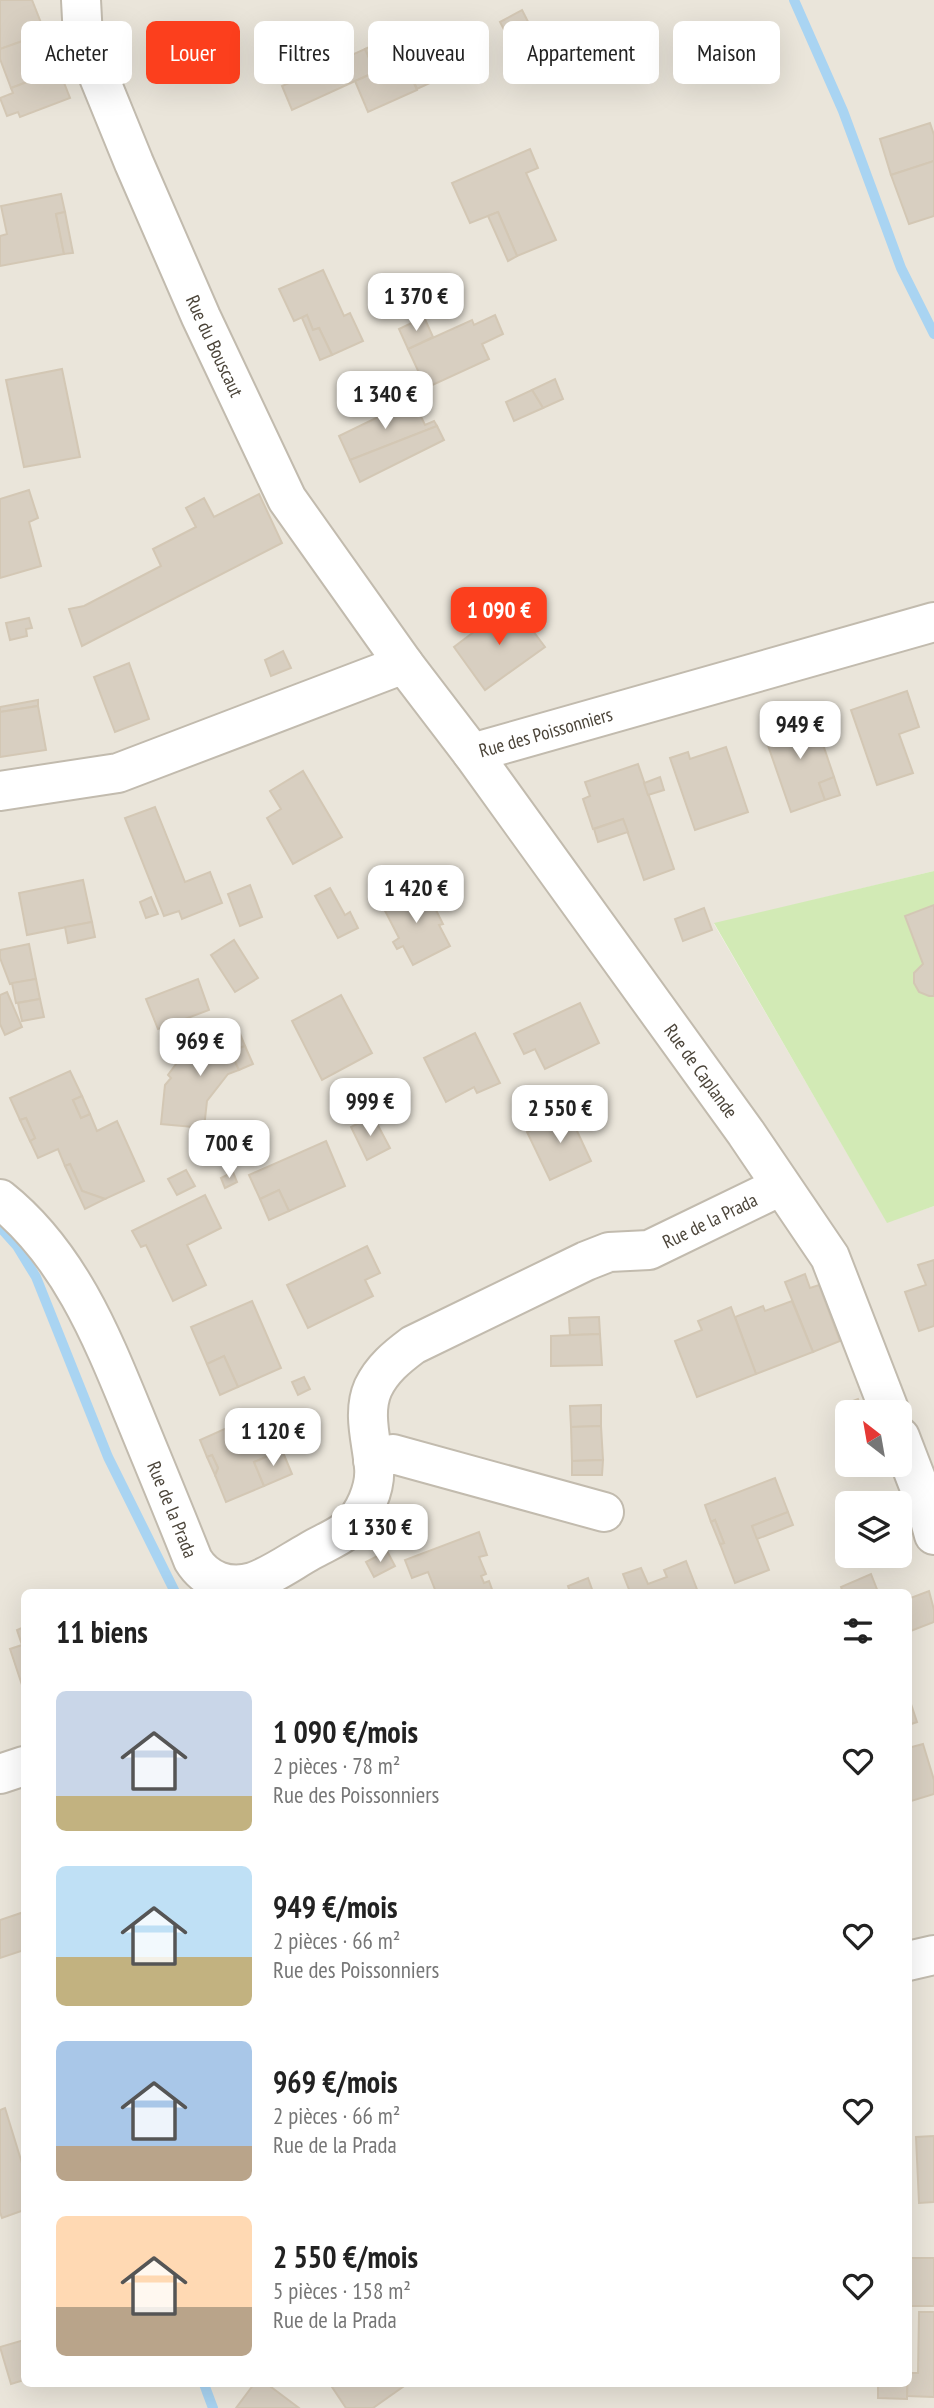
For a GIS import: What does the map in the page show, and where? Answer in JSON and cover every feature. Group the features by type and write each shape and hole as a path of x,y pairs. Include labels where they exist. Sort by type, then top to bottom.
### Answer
{"street":[{"name":"Rue du Bouscaut","path":"81,0 83,38 124,138 201,317 287,499 404,664"},
{"name":"Rue des Poissonniers","path":"404,664 472,753 934,622"},
{"path":"0,791 118,773 404,664"},
{"name":"Rue de Caplande","path":"472,753 830,1258 885,1400"},
{"name":"Rue de la Prada","path":"0,1199 34,1233 66,1272 101,1334 201,1572 211,1579 237,1584 250,1583 347,1530 359,1517 368,1500 375,1470 368,1416 372,1390 383,1371 397,1356 413,1345 586,1261 609,1252 649,1250 781,1186"},
{"path":"373,1460 393,1454 604,1512"},
{"path":"912,1468 934,1535"},
{"path":"0,1774 21,1767"},
{"path":"912,1960 934,1955"}],"shaded area":[{"path":"0,0 934,0 934,871 714,924 887,1222 934,1206 934,2408 0,2408"}],"green space":[{"path":"934,871 934,1206 887,1223 714,923"}],"building":[{"path":"0,0 32,0 40,21 21,21 21,42 0,49"},
{"path":"522,10 528,21 503,21 503,28 500,22"},
{"path":"21,42 22,84 11,88 0,59 0,49"},
{"path":"365,49 368,56 368,75 354,82 354,54"},
{"path":"368,75 368,84 414,84 417,90 368,112 355,81"},
{"path":"22,84 64,84 70,98 20,117 18,112 7,116 0,98 13,93 11,88"},
{"path":"286,84 349,84 292,110 282,86"},
{"path":"415,84 428,84 417,89"},
{"path":"930,123 934,135 934,161 891,175 880,139"},
{"path":"530,149 538,168 526,173 556,240 517,256 498,212 470,223 452,183"},
{"path":"934,161 934,216 909,224 891,175"},
{"path":"61,194 65,212 56,214 64,254 0,266 0,236 7,234 1,206"},
{"path":"65,212 73,253 64,254 56,214"},
{"path":"498,212 517,256 508,261 488,216"},
{"path":"323,270 344,316 350,313 363,341 332,355 319,328 313,330 307,315 294,321 279,289"},
{"path":"307,315 313,330 319,328 332,355 320,360 302,318"},
{"path":"495,315 503,334 482,344 489,359 426,388 408,349 472,320 474,325"},
{"path":"424,317 433,337 408,349 399,329"},
{"path":"62,369 80,457 24,467 6,380"},
{"path":"555,379 563,399 543,408 532,390"},
{"path":"532,390 543,408 514,421 506,402"},
{"path":"413,400 425,425 434,421 437,426 350,460 339,436"},
{"path":"437,426 444,440 360,482 350,460"},
{"path":"29,490 38,518 29,522 41,566 0,578 0,499"},
{"path":"259,494 282,543 82,646 69,609 84,606 161,566 153,549 196,527 186,508 204,498 214,517"},
{"path":"512,603 545,647 485,690 454,647"},
{"path":"29,618 32,628 26,629 27,636 10,640 6,623"},
{"path":"283,651 291,668 271,676 265,660"},
{"path":"129,663 149,719 115,732 94,677"},
{"path":"907,691 919,727 899,734 913,773 877,785 851,710"},
{"path":"38,700 38,706 0,712 0,707"},
{"path":"38,706 46,750 0,757 0,712"},
{"path":"813,715 834,777 819,783 825,800 791,812 763,731"},
{"path":"726,747 748,812 695,830 670,758 688,752 690,759"},
{"path":"638,764 674,869 644,880 623,819 593,829 583,799 590,796 585,782"},
{"path":"303,771 342,837 293,864 267,818 281,809 270,791"},
{"path":"660,777 664,790 648,795 644,783"},
{"path":"834,777 840,795 825,800 819,783"},
{"path":"155,807 185,882 210,872 222,903 182,919 179,911 164,916 125,818"},
{"path":"623,819 628,832 598,842 594,829"},
{"path":"83,880 92,922 27,935 19,893"},
{"path":"418,884 428,904 432,902 443,924 439,925 450,946 413,965 403,946 397,949 393,942 399,938 381,903"},
{"path":"250,885 262,917 240,926 228,894"},
{"path":"330,888 345,915 350,912 358,928 338,938 315,896"},
{"path":"151,897 158,914 146,918 140,902"},
{"path":"934,905 934,996 929,996 919,992 914,983 914,973 923,964 905,916"},
{"path":"704,908 712,930 683,941 675,919"},
{"path":"92,922 95,937 68,943 65,927"},
{"path":"234,940 258,978 235,992 211,955"},
{"path":"29,944 36,979 10,984 0,958 0,950"},
{"path":"36,979 40,999 16,1003 12,983"},
{"path":"198,979 209,1010 158,1029 146,999"},
{"path":"7,992 22,1027 5,1035 0,1024 0,995"},
{"path":"341,995 372,1053 322,1080 292,1021"},
{"path":"40,999 44,1017 22,1021 18,1003"},
{"path":"580,1003 599,1043 545,1069 535,1049 524,1054 514,1034"},
{"path":"236,1024 245,1046 234,1050 232,1055 239,1070 228,1074 207,1101 204,1128 161,1124 165,1085 171,1078 168,1075 185,1052 188,1055 200,1039"},
{"path":"475,1033 500,1083 477,1093 474,1087 446,1102 424,1058"},
{"path":"245,1046 253,1064 239,1070 232,1055 234,1050"},
{"path":"70,1071 82,1096 73,1100 81,1118 90,1114 97,1131 117,1121 144,1181 105,1199 82,1191 70,1164 65,1166 58,1149 38,1158 30,1141 35,1138 26,1118 20,1120 10,1098"},
{"path":"82,1096 90,1114 81,1118 73,1100"},
{"path":"575,1109 583,1127 577,1131 591,1161 550,1180 527,1132"},
{"path":"373,1116 390,1148 367,1160 351,1127"},
{"path":"26,1118 35,1138 30,1141 20,1120"},
{"path":"326,1141 345,1186 289,1211 279,1190 260,1199 249,1175"},
{"path":"70,1164 82,1191 105,1199 85,1209 65,1166"},
{"path":"186,1170 195,1186 177,1195 168,1179"},
{"path":"233,1172 237,1182 225,1188 221,1178"},
{"path":"279,1190 289,1211 269,1220 260,1199"},
{"path":"205,1195 221,1228 187,1245 206,1285 173,1301 146,1245 141,1247 132,1231"},
{"path":"367,1246 380,1273 365,1280 373,1296 308,1328 287,1285"},
{"path":"934,1260 934,1326 919,1331 905,1292 926,1285 918,1265"},
{"path":"805,1274 810,1288 819,1285 840,1341 813,1352 785,1282"},
{"path":"252,1301 281,1368 238,1387 224,1356 207,1364 191,1327"},
{"path":"792,1301 813,1352 756,1374 735,1317 763,1306 765,1311"},
{"path":"731,1307 756,1374 697,1397 675,1341 702,1330 698,1321"},
{"path":"599,1317 600,1334 570,1335 569,1318"},
{"path":"600,1334 602,1365 551,1366 551,1336"},
{"path":"224,1356 238,1387 220,1395 207,1364"},
{"path":"304,1377 310,1389 298,1395 292,1382"},
{"path":"601,1405 601,1426 571,1427 570,1406"},
{"path":"265,1411 282,1450 254,1462 264,1486 226,1502 215,1475 218,1468 212,1455 207,1457 200,1440"},
{"path":"601,1426 603,1460 572,1461 571,1427"},
{"path":"282,1450 292,1474 264,1486 254,1462"},
{"path":"212,1455 218,1468 215,1475 207,1457"},
{"path":"603,1460 602,1475 572,1475 572,1461"},
{"path":"775,1478 788,1512 752,1526 769,1570 735,1583 720,1544 724,1543 715,1520 711,1522 705,1505"},
{"path":"788,1512 793,1525 757,1539 752,1526"},
{"path":"715,1520 724,1543 720,1544 711,1522"},
{"path":"479,1532 487,1555 479,1557 486,1574 481,1576 484,1583 489,1581 492,1589 435,1589 428,1572 412,1578 405,1560"},
{"path":"387,1551 395,1566 374,1577 366,1562"},
{"path":"686,1561 697,1589 629,1589 623,1574 641,1568 648,1584 667,1577 664,1570"},
{"path":"871,1574 877,1589 842,1589 841,1587"},
{"path":"588,1578 592,1589 569,1589 568,1586"},
{"path":"929,1591 934,1622 912,1630 912,1597"},
{"path":"21,1645 21,1682 10,1649"},
{"path":"912,1707 917,1722 912,1724"},
{"path":"923,1744 934,1780 934,1794 912,1801 912,1747"},
{"path":"21,1913 21,1951 0,1958 0,1920"},
{"path":"5,2108 21,2160 21,2211 2,2218 0,2212 0,2110"},
{"path":"934,2136 934,2202 919,2203 916,2137"},
{"path":"912,2258 934,2258 934,2306 912,2306"},
{"path":"919,2312 934,2312 934,2397 907,2396 907,2387 912,2387 912,2373 918,2373"},
{"path":"21,2341 21,2381 11,2384 0,2347"},
{"path":"252,2387 271,2387 299,2408 236,2408"},
{"path":"332,2387 403,2387 373,2408 346,2408"},
{"path":"878,2387 907,2387 907,2399 878,2398"}],"waterway":[{"path":"794,0 843,111 901,268 934,334"},
{"path":"0,1227 17,1246 36,1277 108,1457 174,1589"},
{"path":"205,2387 213,2408"}]}
